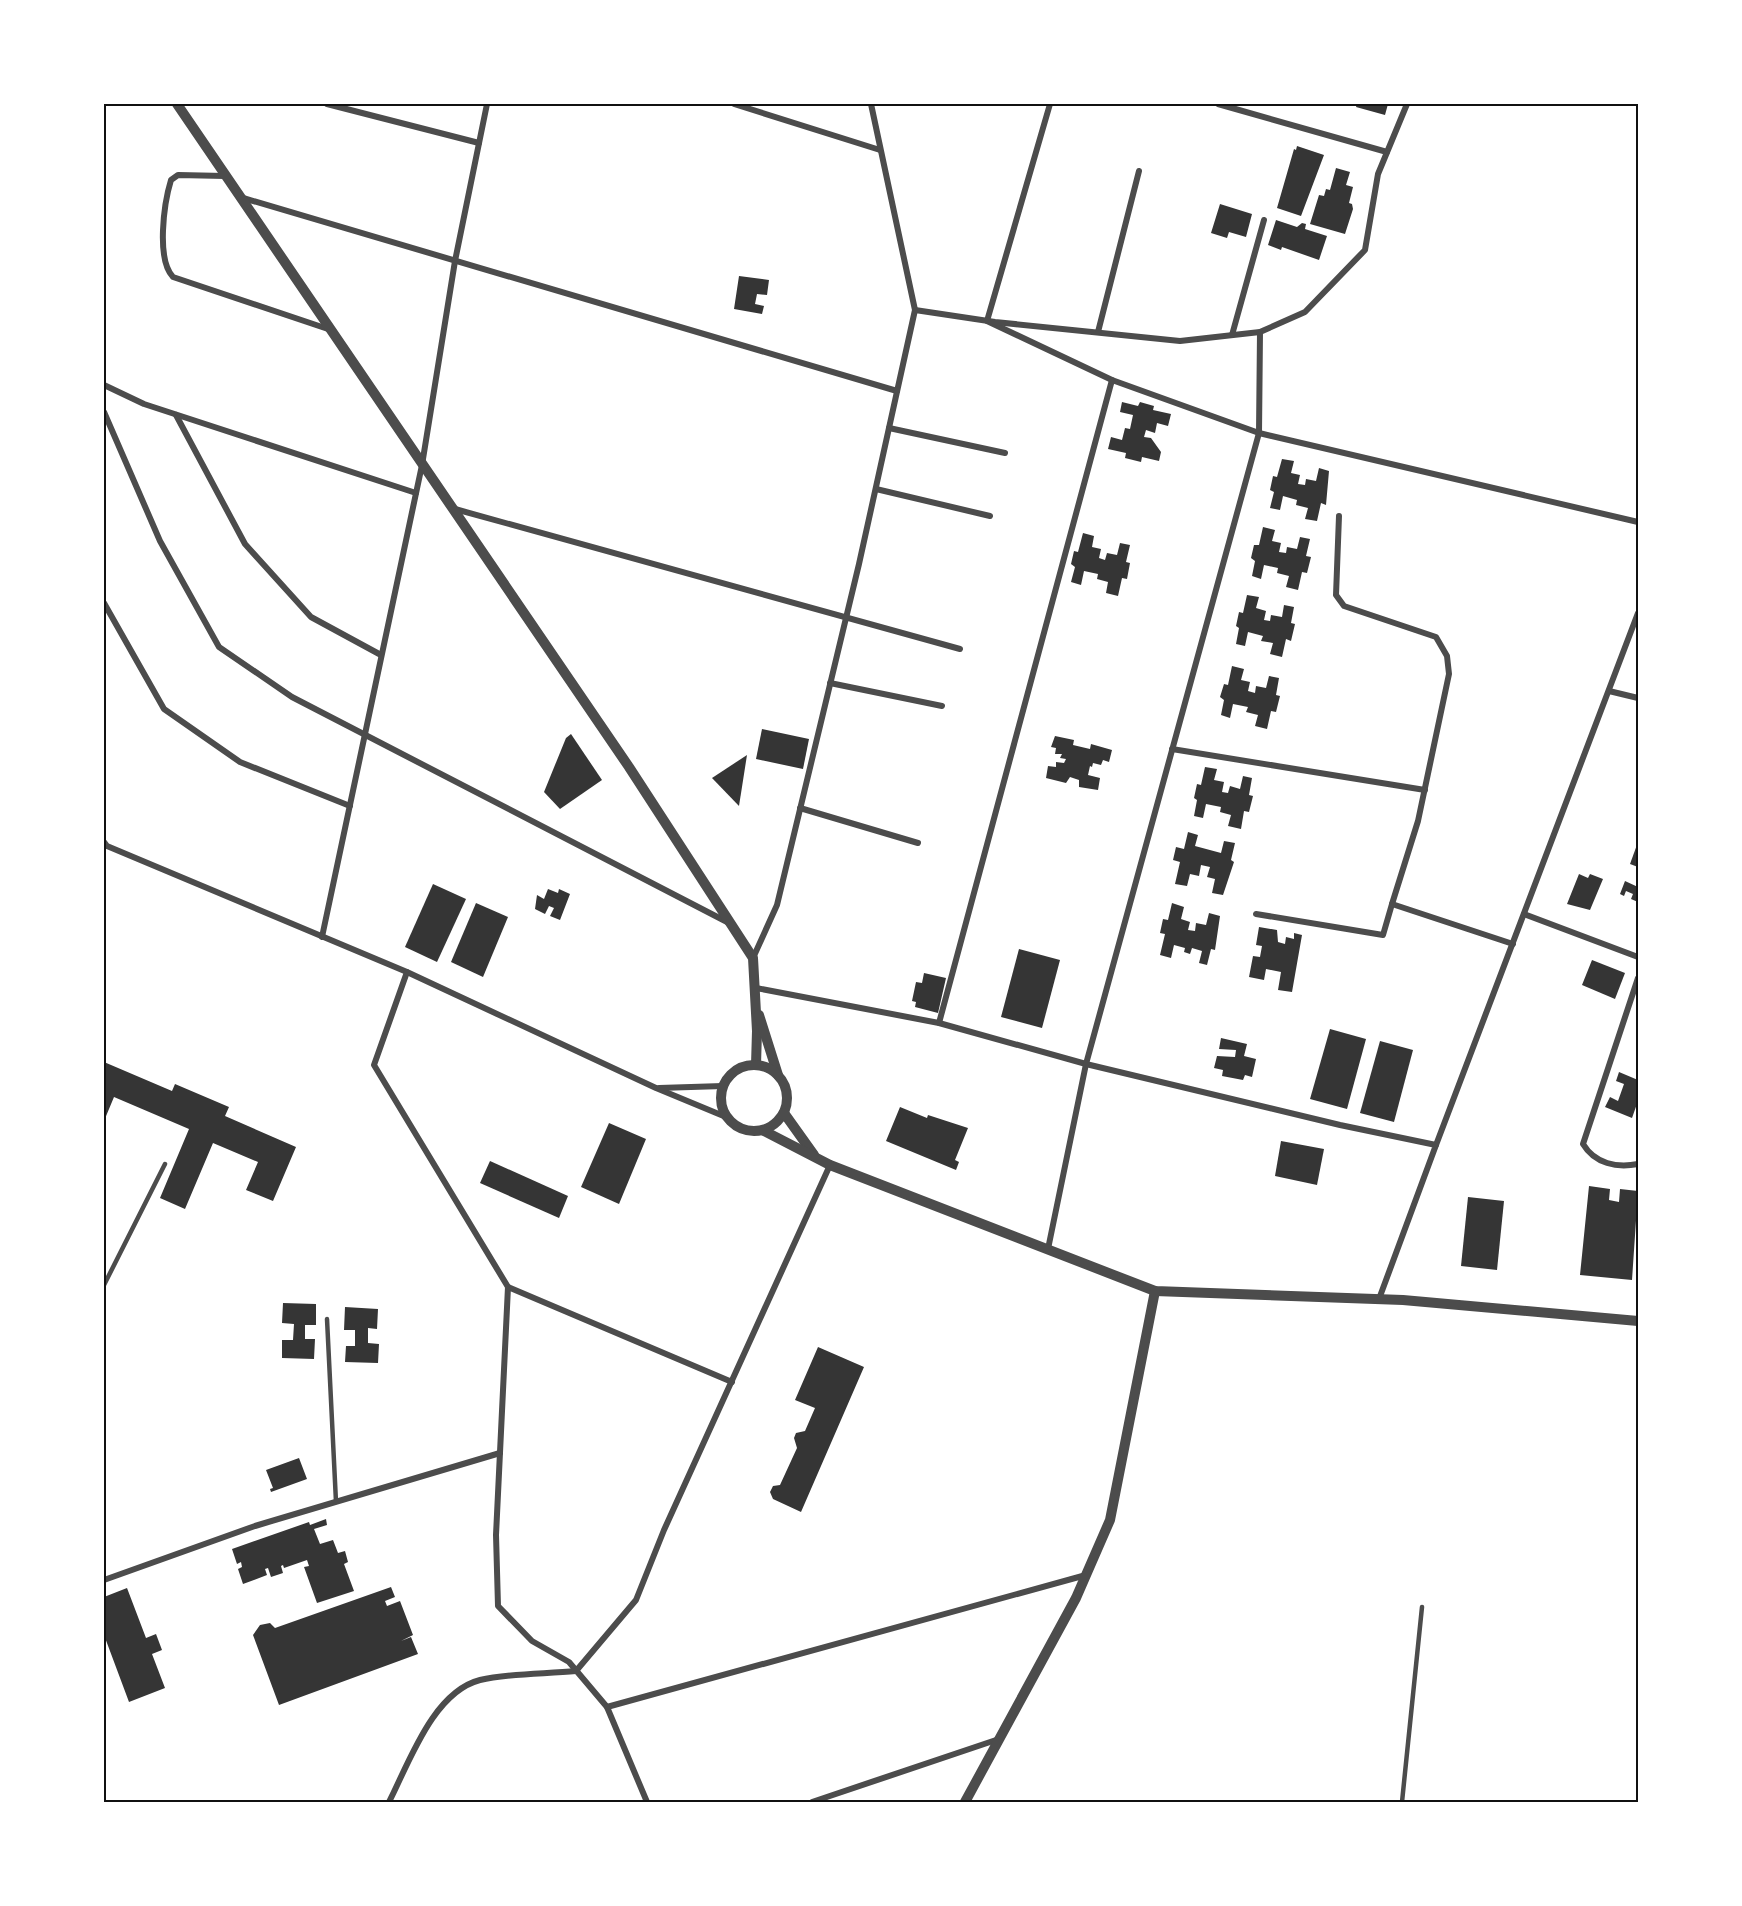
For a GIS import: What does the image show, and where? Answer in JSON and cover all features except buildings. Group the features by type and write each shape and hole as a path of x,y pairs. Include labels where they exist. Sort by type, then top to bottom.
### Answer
{"street":[{"path":"177,104 622,757 753,958 756,988 756,1065"},
{"path":"327,104 479,143"},
{"path":"322,937 422,465 455,261 487,104"},
{"path":"734,104 880,150"},
{"path":"753,958 777,905 876,489 915,310 871,104"},
{"path":"987,321 1050,104"},
{"path":"1218,104 1387,152"},
{"path":"915,310 987,321 1180,341 1260,332 1305,312 1365,250 1377,174 1407,104"},
{"path":"1098,332 1139,171"},
{"path":"226,176 177,175 171,180 162,256 166,269 173,276 329,329"},
{"path":"240,197 897,391"},
{"path":"1232,335 1264,220"},
{"path":"987,321 1112,380 1259,433 1638,522"},
{"path":"1048,1249 1086,1064 1259,433 1260,332"},
{"path":"939,1023 1112,380"},
{"path":"104,385 144,404 416,493"},
{"path":"104,412 160,541 219,647 292,697 731,924"},
{"path":"176,415 244,544 310,617 381,656"},
{"path":"889,428 1005,453"},
{"path":"876,489 990,516"},
{"path":"452,508 960,650"},
{"path":"1256,914 1383,935 1425,789 1449,674 1447,656 1436,637 1344,606 1336,595 1339,516"},
{"path":"104,603 164,709 240,762 350,806"},
{"path":"1379,1299 1638,613"},
{"path":"830,683 942,706"},
{"path":"1609,691 1638,698"},
{"path":"1172,749 1425,789"},
{"path":"800,808 918,843"},
{"path":"104,842 107,846 407,972 656,1088 726,1117 743,1130 764,1131 830,1165 1155,1291 1379,1299 1638,1321"},
{"path":"1392,904 1513,944"},
{"path":"1524,914 1638,957"},
{"path":"407,972 374,1065 508,1287 496,1535 498,1606 532,1641 569,1662 607,1707 647,1803"},
{"path":"1638,978 1583,1144 1589,1154 1615,1166 1638,1164"},
{"path":"756,988 939,1023 1086,1064 1340,1125 1436,1145"},
{"path":"756,1006 774,1056 778,1075 787,1093 784,1113 772,1127 764,1131"},
{"path":"726,1117 721,1096 723,1086 736,1070 756,1065 772,1070 778,1075"},
{"path":"656,1088 723,1086"},
{"path":"784,1113 816,1158"},
{"path":"389,1803 435,1713 450,1696 478,1680 576,1671 636,1600 664,1530 830,1165"},
{"path":"508,1287 732,1382"},
{"path":"965,1803 1086,1575 1110,1520 1155,1291"},
{"path":"104,1580 255,1526 500,1453"},
{"path":"607,1707 1086,1575"},
{"path":"812,1803 1000,1739"}],"lane":[{"path":"104,1285 165,1164"},
{"path":"327,1319 336,1502"},
{"path":"1402,1803 1422,1607"}]}
